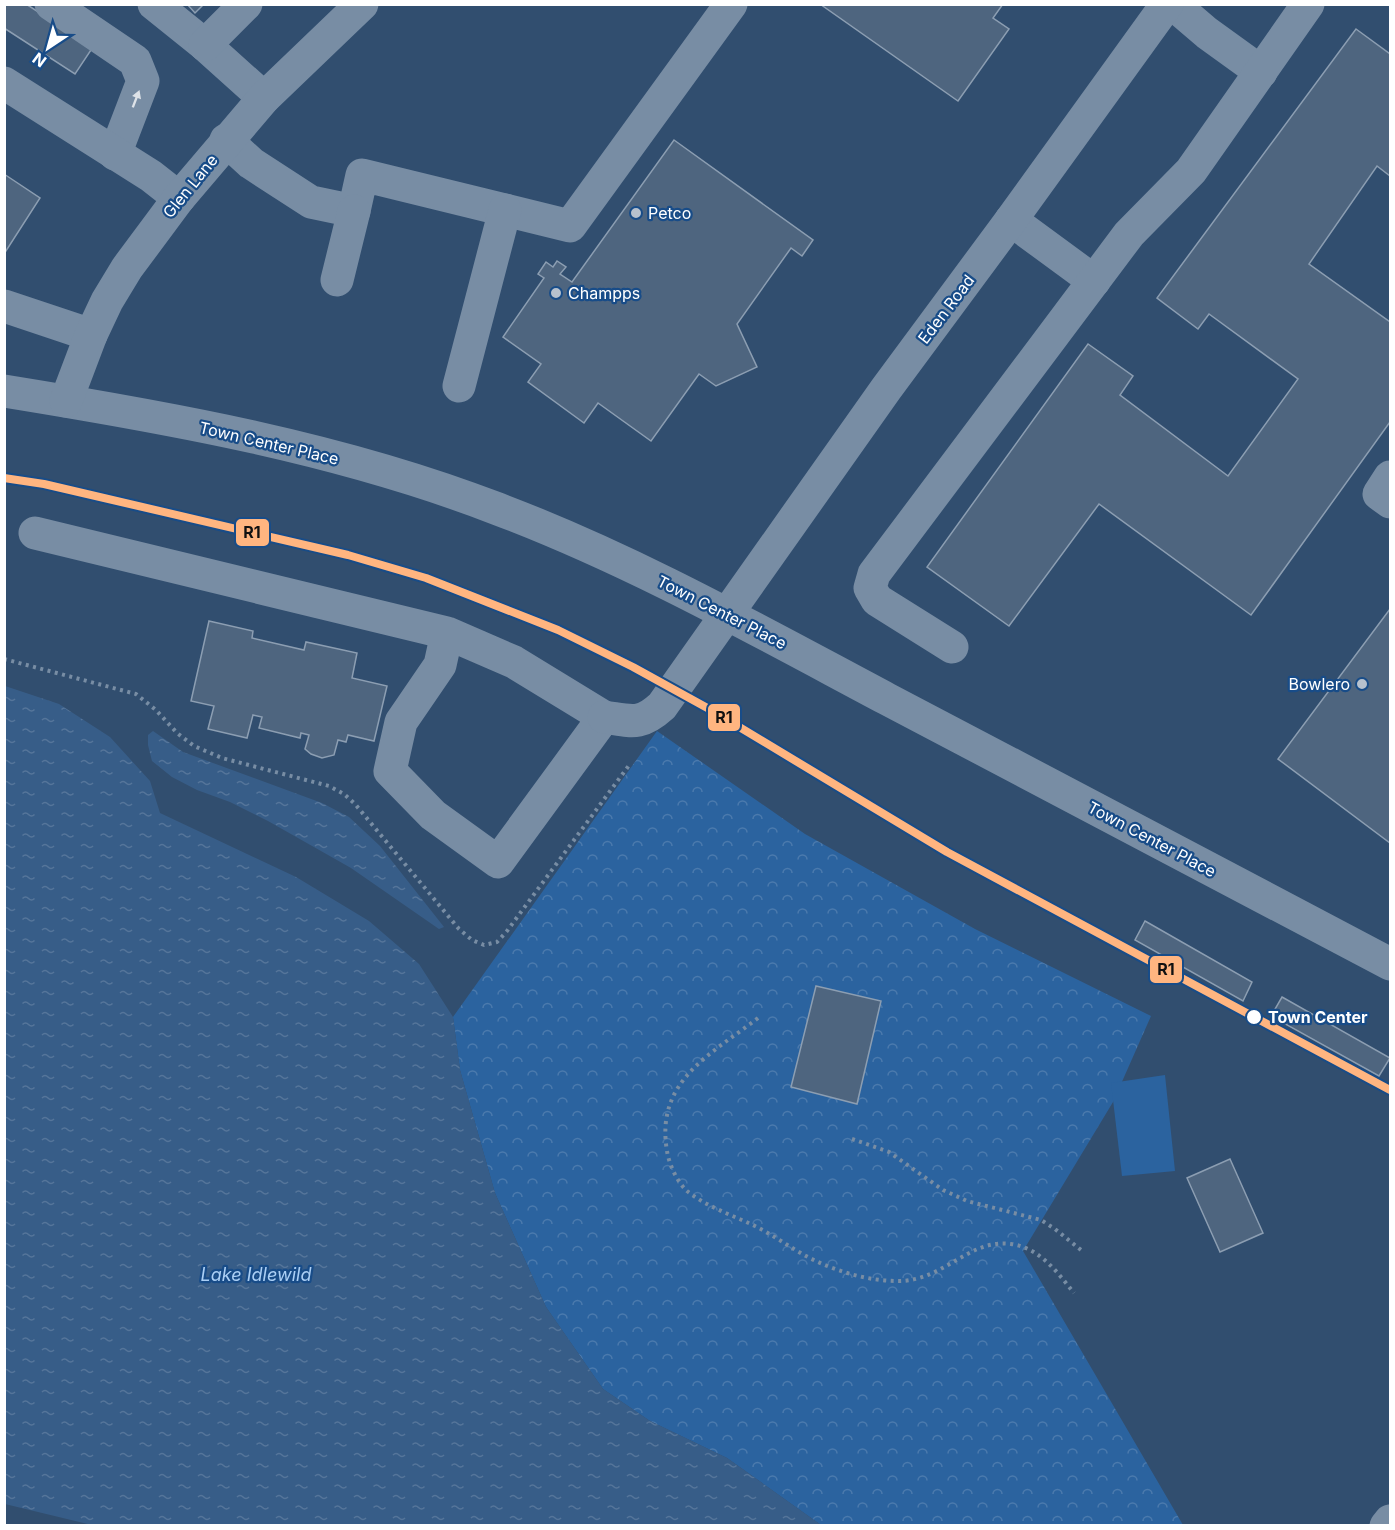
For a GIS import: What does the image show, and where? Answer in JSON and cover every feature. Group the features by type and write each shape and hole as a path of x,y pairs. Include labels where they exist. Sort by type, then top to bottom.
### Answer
{"street":[{"path":"51,4 135,61 143,81 115,154"},
{"path":"154,4 205,45 264,98"},
{"path":"205,45 246,4"},
{"name":"Glen Lane","path":"66,401 91,334 107,301 127,268 179,198 264,98 362,4"},
{"path":"337,280 362,175 570,226 731,4"},
{"name":"Eden Road","path":"604,717 629,722 649,718 662,706 886,389 1167,4"},
{"path":"1173,4 1207,33 1261,72"},
{"path":"952,647 877,600 870,588 874,574 1129,234 1191,171 1308,4"},
{"path":"4,83 151,176 179,198"},
{"path":"226,141 251,163 311,202 354,211"},
{"path":"459,386 505,210"},
{"path":"1011,220 1094,281"},
{"path":"4,306 91,334"},
{"name":"Town Center Place","path":"4,391 218,430 297,448 403,476 498,508 613,556 1390,964"},
{"path":"1390,477 1379,494 1390,502"},
{"path":"35,533 447,633 514,662 604,717 498,862 433,815 390,771 401,722 440,665 447,633"},
{"path":"1386,1526 1390,1521"}],"path":[{"path":"4,659 136,694 194,746 222,758 329,786 344,794 355,804 459,929 472,940 484,945 496,942 507,931 630,764"},
{"path":"758,1018 701,1061 683,1079 670,1099 666,1116 665,1140 676,1176 686,1190 723,1213 755,1226 818,1262 848,1273 897,1281 915,1280 944,1269 980,1247 997,1242 1013,1244 1036,1253 1056,1270 1074,1293"},
{"path":"852,1139 888,1152 943,1190 968,1201 1041,1221 1081,1250"}],"green space":[{"path":"657,731 805,834 975,929 1151,1016 1113,1102 1023,1251 1183,1525 821,1525 727,1458 650,1421 603,1389 546,1307 495,1193 460,1070 453,1017"},
{"path":"1165,1075 1175,1171 1122,1176 1111,1083"}],"water":[{"name":"Lake Idlewild","path":"5,686 59,704 110,737 150,781 160,813 296,877 369,921 419,964 453,1017 460,1070 495,1193 546,1307 603,1389 650,1421 727,1458 821,1525 96,1526 5,1504"},
{"path":"153,731 183,752 322,803 349,817 380,846 444,927 439,929 351,868 268,821 172,777 152,761 148,735"}],"building":[{"path":"4,4 26,4 93,47 75,74 4,28"},
{"path":"187,4 204,4 195,13"},
{"path":"820,4 1003,4 993,18 1009,29 958,101"},
{"path":"1356,29 1390,54 1390,176 1377,166 1309,264 1390,322 1390,422 1251,615 1099,504 1009,626 927,567 1088,344 1133,376 1120,395 1228,476 1298,379 1209,314 1198,329 1157,298"},
{"path":"674,140 813,240 802,256 791,248 737,324 757,367 716,386 699,374 651,441 598,403 584,423 528,382 541,364 503,337 544,278 538,274 546,262 553,267 557,261 566,267 560,274 572,282"},
{"path":"4,174 40,198 4,254"},
{"name":"Bowlero","path":"1390,609 1390,843 1278,759"},
{"path":"209,621 253,631 252,638 304,650 306,642 357,653 352,678 387,686 374,741 348,735 346,742 338,740 334,755 322,758 305,749 309,735 301,733 300,738 259,728 262,717 253,715 247,738 208,729 214,706 191,701"},
{"path":"1145,921 1252,982 1243,1001 1135,940"},
{"path":"816,986 881,1001 857,1104 791,1087"},
{"path":"1282,997 1390,1058 1379,1076 1271,1016"},
{"path":"1230,1159 1263,1233 1220,1252 1187,1178"}],"transit line":[{"name":"R1","path":"4,478 44,484 348,555 426,578 558,630 633,667 711,710 947,852 1390,1090"}],"place":[{"name":"Petco","path":"636,213"},
{"name":"Champps","path":"556,293"},
{"name":"Bowlero","path":"1362,684"},
{"name":"Town Center","path":"1254,1017"}]}
